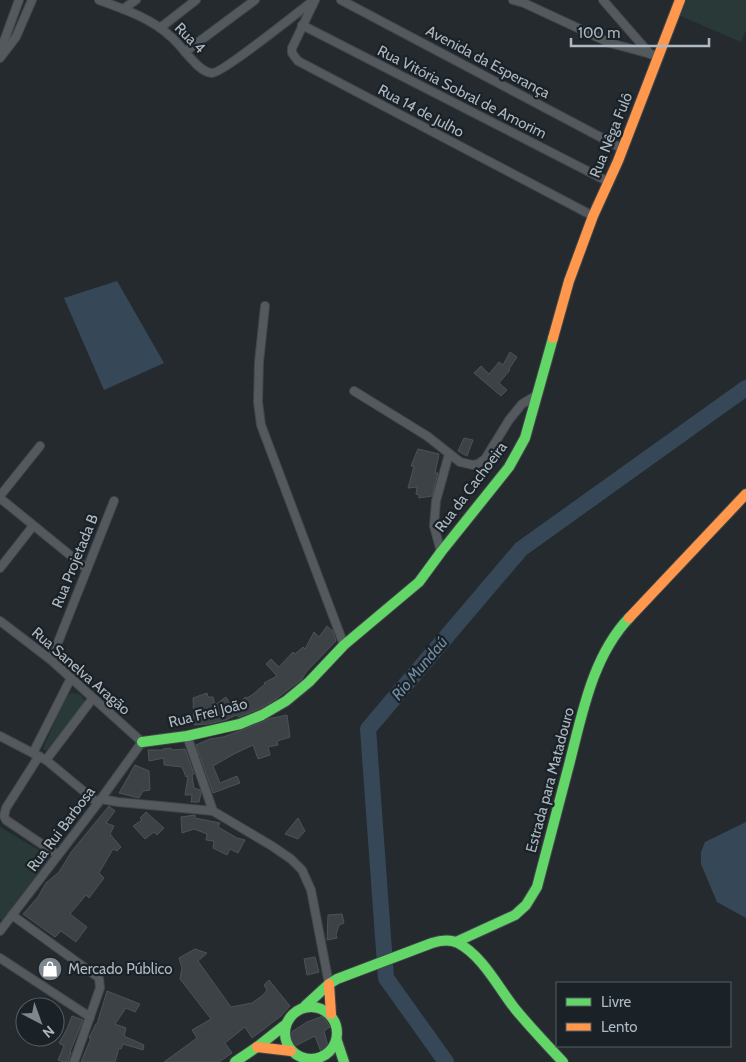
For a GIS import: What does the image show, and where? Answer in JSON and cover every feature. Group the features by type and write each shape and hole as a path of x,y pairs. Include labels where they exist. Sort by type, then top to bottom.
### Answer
{"street":[{"path":"0,52 19,0"},
{"path":"0,58 16,37 32,0"},
{"name":"Rua 4","path":"99,0 136,14 160,28 171,36 201,69 212,73 217,73 232,63 315,0"},
{"path":"123,9 136,0"},
{"path":"160,28 196,0"},
{"path":"185,52 255,0"},
{"name":"Rua 14 de Julho","path":"315,0 292,48 292,53 298,61 593,216"},
{"name":"Avenida da Esperança","path":"341,0 623,149"},
{"path":"513,0 524,3 610,43 654,55"},
{"path":"603,0 654,55"},
{"name":"Rua Nêga Fulô","path":"569,281 593,216 623,149 654,55 680,0"},
{"name":"Rua Vitória Sobral de Amorim","path":"302,25 609,182"},
{"name":"Rua da Cachoeira","path":"344,644 419,582 509,467 525,438 569,281"},
{"path":"265,306 259,372 258,402 261,425 344,644"},
{"path":"354,391 427,436 460,462 473,465 485,459 509,420 522,404 538,394"},
{"path":"40,446 0,497 87,569"},
{"path":"441,552 434,526 436,501 449,454"},
{"name":"Estrada para Matadouro","path":"456,942 514,916 526,905 537,887 583,710 596,670 608,644 622,625 746,494"},
{"name":"Rua Projetada B","path":"51,660 114,500"},
{"path":"0,568 33,526"},
{"name":"Rua Sanelva Aragão","path":"0,621 51,660 142,742"},
{"name":"Rua Frei João","path":"142,742 187,736 240,724 262,715 286,701 309,682 344,644"},
{"path":"39,757 71,678"},
{"path":"58,855 6,820 4,816 6,808 39,757 93,698"},
{"path":"0,736 39,757 99,801 213,810 272,846 302,870 312,890 333,982 331,1014 337,1026 337,1040 344,1062"},
{"path":"187,736 213,810"},
{"name":"Rua Rui Barbosa","path":"1,928 142,742"},
{"path":"12,915 99,978 100,988 74,1062"},
{"path":"235,1062 285,1025 292,1013 305,1006 333,982 444,940 456,942 466,948 479,961 516,1010 563,1062"},
{"path":"0,958 90,1017"},
{"path":"305,1006 319,1007 331,1014"},
{"path":"285,1025 285,1039 291,1051"},
{"path":"257,1047 291,1051 303,1059 320,1060 330,1052 337,1040"}],"shaded area":[{"path":"685,0 746,0 746,30 741,42 678,15"},
{"path":"72,693 81,695 85,702 47,751 43,749 66,696"},
{"path":"0,827 50,857 2,920 0,918"}],"water":[{"path":"117,281 164,363 104,390 64,298"},
{"path":"746,822 746,918 717,902 701,864 701,852 705,842"}],"building":[{"path":"510,352 517,357 510,370 499,383 507,390 501,396 474,373 481,366 489,374 499,362 503,365"},
{"path":"464,438 473,440 467,456 458,451"},
{"path":"418,449 439,454 435,473 438,473 432,496 419,498 419,495 416,494 417,487 408,488 414,466 411,466"},
{"path":"327,626 333,631 336,641 307,671 301,680 276,699 259,709 239,717 236,715 226,720 194,725 193,698 207,693 208,697 213,697 215,705 226,697 232,707 252,695 264,683 277,676 266,664 271,659 279,667 293,652 295,654 303,647 305,649 314,632 319,637"},
{"path":"287,715 290,737 277,741 278,745 268,747 270,755 258,759 253,745 213,766 220,783 237,776 240,783 213,793 196,745 210,739 223,737 268,719"},
{"path":"171,748 171,750 185,749 194,774 192,775 194,788 200,790 201,793 199,802 191,802 192,795 185,795 188,776 186,777 182,767 164,765 164,758 149,761 148,750"},
{"path":"135,765 149,771 150,790 143,791 139,798 119,793"},
{"path":"109,806 115,811 106,823 114,826 110,834 121,847 117,851 113,849 99,873 104,878 89,898 86,895 70,914 87,927 76,942 61,931 55,937 23,914 38,897 46,883 59,872 72,851"},
{"path":"146,812 164,828 157,835 154,832 145,839 133,826 142,820 140,818"},
{"path":"195,815 195,818 220,823 218,827 237,838 245,840 238,853 230,849 227,855 213,848 214,841 206,840 207,834 194,829 182,833 181,817"},
{"path":"298,818 305,831 298,839 285,834"},
{"path":"342,914 344,923 339,925 337,938 327,940 328,915"},
{"path":"195,949 207,953 198,961 231,1007 252,1003 267,990 264,985 269,980 290,1006 281,1016 252,1038 245,1027 225,1043 232,1053 219,1062 164,1062 197,1038 192,1030 211,1019 180,979 182,968 179,958"},
{"path":"315,957 319,972 307,975 304,959"},
{"path":"107,991 140,1004 135,1012 126,1008 115,1024 126,1028 124,1036 144,1045 143,1050 123,1044 121,1049 119,1048 115,1062 81,1062 91,1038 89,1038 97,1024"},
{"path":"72,1016 83,1020 68,1062 63,1062 58,1060 65,1047 65,1032"},
{"path":"323,1016 330,1027 324,1031 329,1050 321,1052 315,1036 295,1046 292,1044 287,1036 307,1022"}],"waterway":[{"name":"Rio Mundaú","path":"446,1062 386,978 368,729 521,549 746,388"}],"traffic: fast":[{"path":"142,742 187,736 240,724 262,715 286,701 309,682 344,645 419,582 509,467 525,438 553,338"},
{"path":"456,942 515,915 526,905 537,887 590,687 606,650 616,633 629,618"},
{"path":"305,1006 337,979 432,943 452,941 467,949 483,964 516,1010 563,1062"},
{"path":"306,1007 316,1007 330,1014 337,1028 337,1033 337,1038 330,1052 316,1059 306,1059 296,1055 289,1048 285,1038 285,1028 289,1018 296,1011 306,1007"},
{"path":"235,1062 285,1025"},
{"path":"337,1041 344,1062"}],"traffic: slow":[{"path":"553,338 569,281 593,216 618,161 680,0"},
{"path":"629,618 746,494"},
{"path":"329,984 331,1014"},
{"path":"257,1047 291,1051"}],"place":[{"name":"Mercado Público","path":"50,969"}]}
